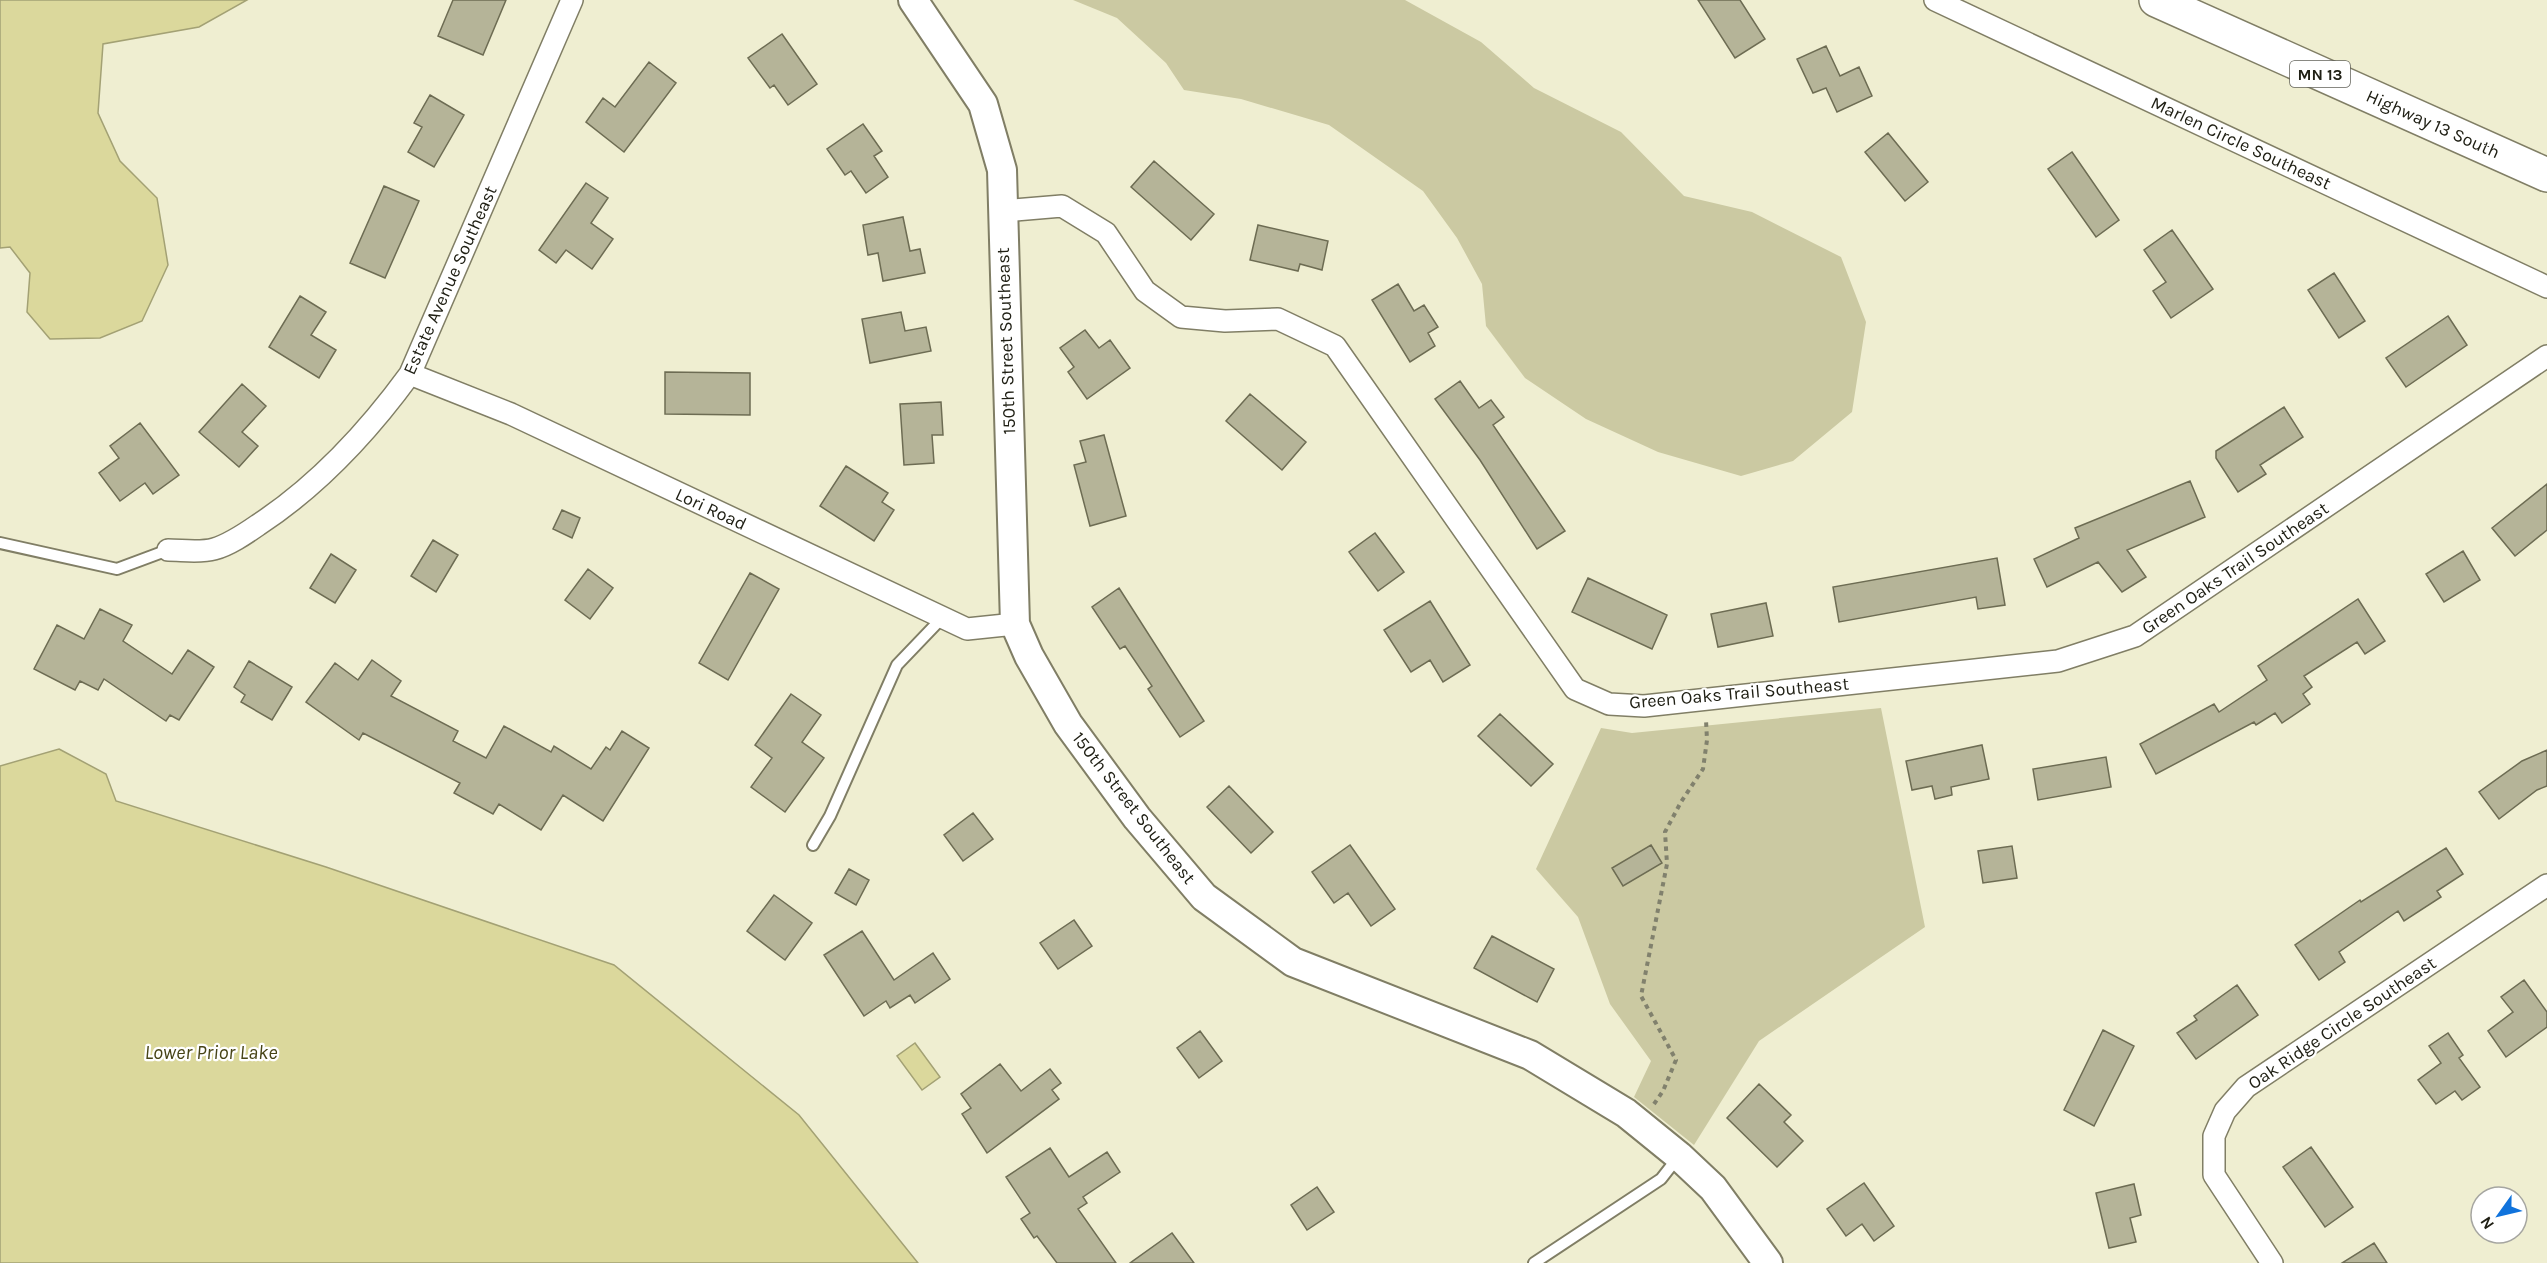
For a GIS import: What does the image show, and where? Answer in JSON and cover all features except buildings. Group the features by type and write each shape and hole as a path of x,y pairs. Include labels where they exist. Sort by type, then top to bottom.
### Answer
{"main road":[{"name":"Highway 13 South","path":"2156,0 2547,175"}],"street":[{"name":"Estate Avenue Southeast","path":"168,550 214,550 247,533 279,512 347,453 375,422 410,374 572,0"},
{"name":"150th Street Southeast","path":"913,0 983,104 1002,170 1015,624 1029,656 1068,724 1137,819 1204,897 1293,962 1530,1055 1640,1125 1679,1156 1713,1188 1768,1263"},
{"name":"Marlen Circle Southeast","path":"1935,0 2547,286"},
{"name":"Green Oaks Trail Southeast","path":"1003,211 1062,206 1106,233 1145,291 1181,316 1225,321 1278,320 1335,346 1575,689 1609,704 1644,706 2058,661 2135,636 2547,356"},
{"name":"Lori Road","path":"410,374 511,414 967,629 1015,624"},
{"name":"Oak Ridge Circle Southeast","path":"2272,1263 2214,1175 2214,1137 2225,1111 2246,1087 2547,885"}],"lane":[{"path":"0,543 117,569 168,550"},
{"path":"813,845 830,816 897,665 942,618"},
{"path":"1534,1263 1661,1179 1679,1156"}],"path":[{"path":"1640,1125 1663,1091 1676,1060 1641,996 1667,864 1665,832 1703,769 1707,740 1704,699"}],"shaded area":[{"path":"1073,0 1405,0 1481,42 1534,88 1621,132 1684,196 1752,212 1841,257 1866,322 1852,412 1793,461 1741,476 1658,452 1586,419 1525,378 1486,326 1482,284 1457,238 1423,191 1329,125 1241,99 1184,90 1166,63 1117,18"},
{"path":"1881,708 1925,927 1759,1041 1694,1145 1634,1097 1651,1061 1610,1004 1578,917 1536,869 1601,728 1632,733"}],"water":[{"path":"0,0 247,0 199,27 103,44 98,113 120,161 157,198 168,265 142,321 100,338 50,339 27,312 30,273 10,247 0,248"},
{"name":"Lower Prior Lake","path":"59,749 106,774 116,801 326,867 614,965 799,1115 918,1263 0,1263 0,766"},
{"path":"915,1043 940,1077 922,1090 897,1056"}]}
